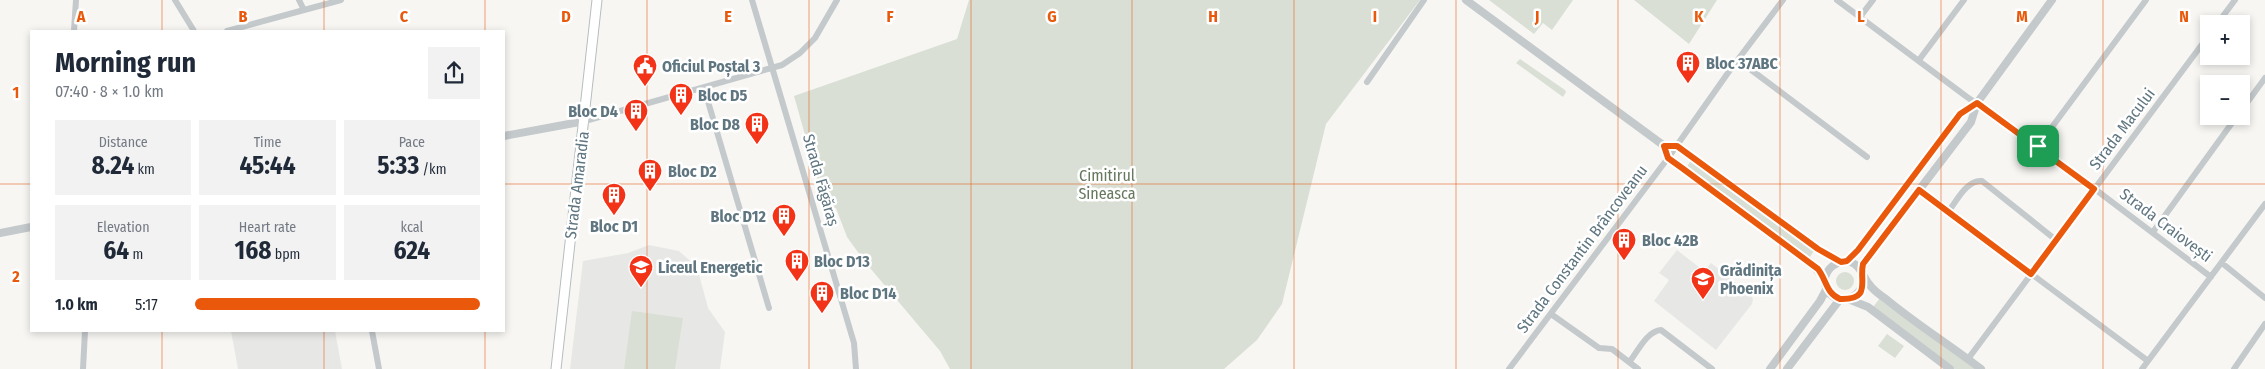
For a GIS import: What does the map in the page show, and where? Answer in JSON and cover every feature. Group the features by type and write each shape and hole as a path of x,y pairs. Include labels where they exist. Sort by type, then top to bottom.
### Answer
{"main road":[{"name":"Strada Amaradia","path":"556,369 585,121 596,0"}],"street":[{"path":"74,30 76,0"},
{"path":"175,0 193,30"},
{"path":"299,0 304,10"},
{"path":"231,30 341,0"},
{"name":"Strada Făgăraș","path":"752,0 854,343 856,369"},
{"path":"505,136 585,121 773,68 800,53 816,38 836,0"},
{"path":"1367,82 1424,0"},
{"path":"1466,0 1664,146 1668,158 1809,261 1825,279 1831,294 1868,307 1950,369"},
{"name":"Strada Constantin Brâncoveanu","path":"1509,369 1784,0"},
{"name":"Strada Craiovești","path":"1838,0 2038,146 2212,277"},
{"path":"1860,17 1872,0"},
{"path":"1919,60 1964,0"},
{"path":"1787,369 1844,299 1859,293 1863,285 1862,274 1868,257 1970,122 1977,103 2052,0"},
{"path":"2038,146 2146,0"},
{"path":"2223,15 2234,0"},
{"name":"Strada Macului","path":"1968,359 2200,47"},
{"path":"1738,60 1867,157"},
{"path":"2250,99 2265,78"},
{"path":"704,88 769,308"},
{"path":"1825,279 1830,267 1844,261 1858,250 1960,114 1977,103"},
{"path":"2153,232 2230,125"},
{"path":"1664,146 1677,146 1818,249 1855,264 1870,286 1981,369"},
{"path":"1948,212 1970,185 1975,181 1982,181 2056,240"},
{"path":"1919,190 2148,360"},
{"path":"2142,369 2265,204"},
{"path":"0,233 30,227"},
{"path":"2222,263 2265,298"},
{"path":"1770,369 1820,301 1827,288"},
{"path":"1551,314 1599,348 1612,349 1638,369"},
{"path":"2234,369 2265,324"},
{"path":"1630,361 1649,335 1656,330 1661,330 1712,369"},
{"path":"83,369 85,332"},
{"path":"372,332 379,369"}],"shaded area":[{"name":"Liceul Energetic","path":"649,245 679,251 697,267 708,308 725,332 720,369 570,369 583,261 628,253"},
{"name":"Grădinița Phoenix","path":"1677,250 1704,271 1711,263 1750,294 1753,299 1752,304 1716,350 1654,301 1669,280 1659,273"},
{"path":"231,332 335,332 342,369 238,369"}],"green space":[{"name":"Cimitirul Sineasca","path":"969,0 1420,0 1326,124 1282,304 1257,340 1224,369 950,369 940,351 865,262 847,237 836,208 826,209 794,96 957,39"},
{"path":"1489,0 1573,0 1552,30 1543,23 1534,34"},
{"path":"1634,0 1717,0 1689,44"},
{"path":"1520,59 1565,90 1566,92 1563,97 1516,63"},
{"path":"1692,159 1815,249 1808,260 1686,168"},
{"path":"1845,272 1851,275 1854,281 1851,287 1845,290 1839,287 1836,281 1839,275"},
{"path":"1880,298 1975,369 1955,369 1873,307"},
{"path":"632,311 683,318 675,369 624,369"},
{"path":"1887,334 1904,346 1895,358 1878,346"}],"place":[{"name":"Bloc 37ABC","path":"1688,84"},
{"name":"Oficiul Poștal 3","path":"645,87"},
{"name":"Bloc D5","path":"681,116"},
{"name":"Bloc D4","path":"636,132"},
{"name":"Bloc D8","path":"757,145"},
{"name":"Bloc D2","path":"650,192"},
{"name":"Bloc D1","path":"614,216"},
{"name":"Bloc D12","path":"784,237"},
{"name":"Bloc 42B","path":"1624,261"},
{"name":"Bloc D13","path":"797,282"},
{"name":"Liceul Energetic","path":"641,288"},
{"name":"Grădinița Phoenix","path":"1703,300"},
{"name":"Bloc D14","path":"822,314"}],"route":[{"path":"1977,103 2038,146 2094,189 2031,274 1919,190 1863,264 1861,271 1864,281 1862,289 1856,296 1843,300 1831,294 1825,284 1825,279 1809,261 1668,158 1664,146 1677,146 1818,249 1841,262 1847,261 1858,250 1901,190 1964,110 1977,103"}]}
